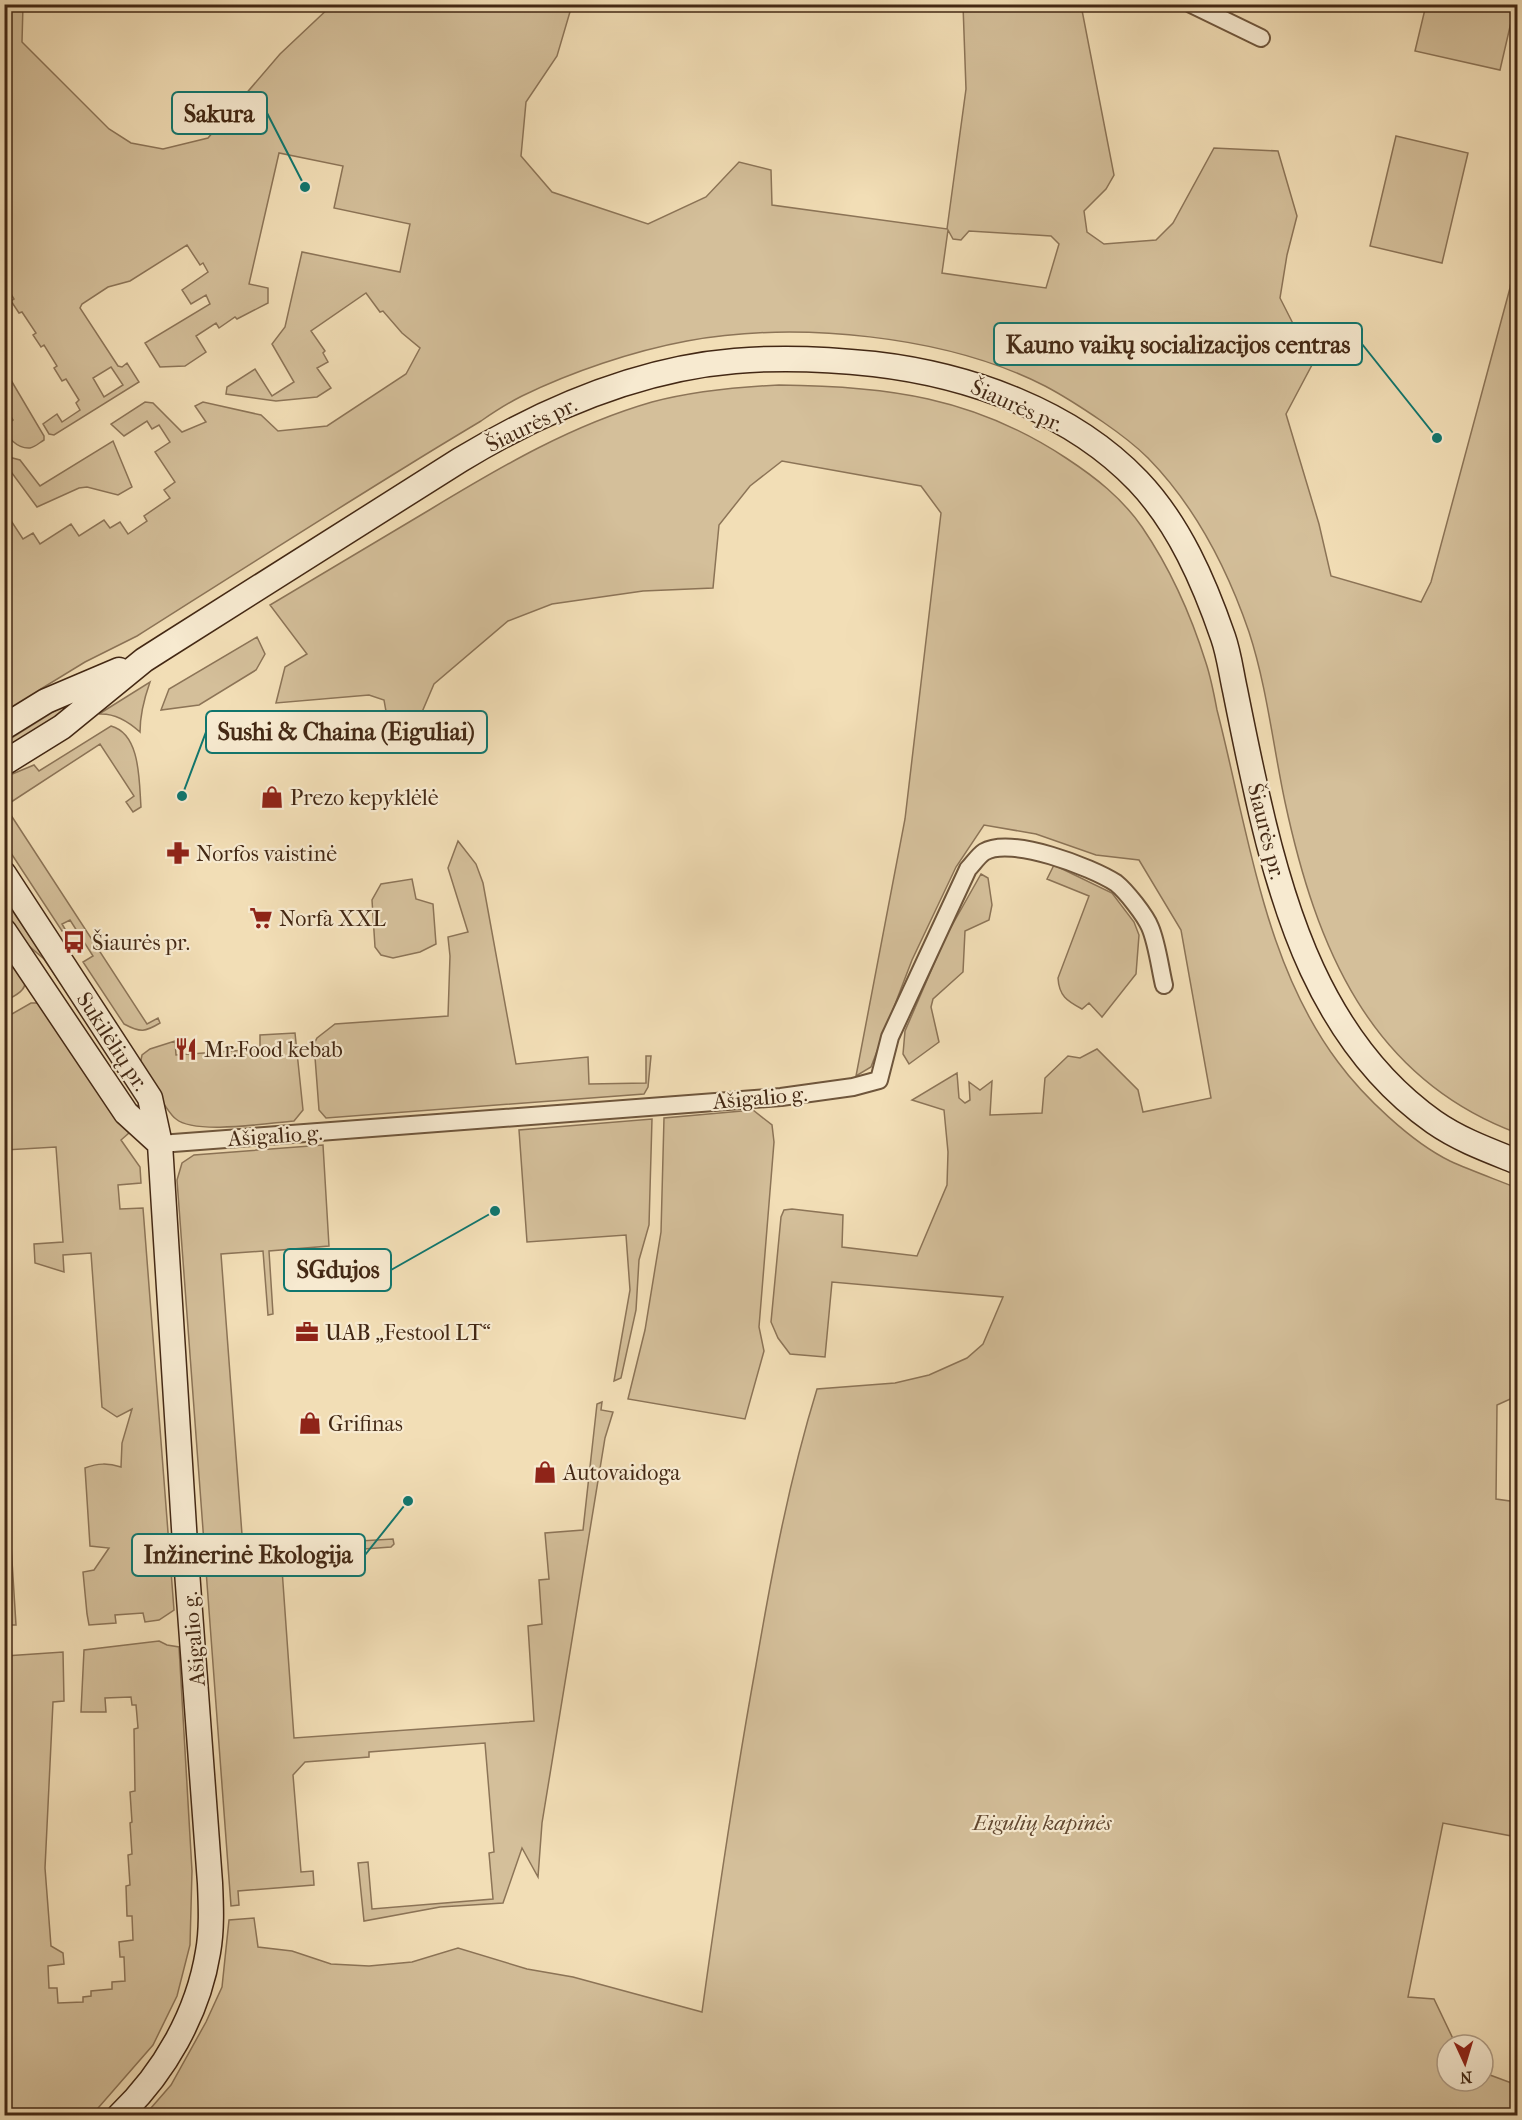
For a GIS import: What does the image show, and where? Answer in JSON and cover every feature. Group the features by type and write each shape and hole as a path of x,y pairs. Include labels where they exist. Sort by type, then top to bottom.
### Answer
{"main road":[{"name":"Šiaurės pr.","path":"4,764 62,727 144,660 507,432 570,403 632,381 732,361 781,359 847,361 908,368 965,382 1047,415 1090,441 1139,482 1170,522 1195,567 1224,640 1266,841 1296,935 1326,997 1356,1045 1382,1076 1409,1101 1434,1122 1470,1144 1518,1162"},
{"name":"Šiaurės pr.","path":"4,727 46,701 144,660"},
{"name":"Sukilėlių pr.","path":"4,874 150,1098 160,1144"},
{"name":"Sukilėlių pr.","path":"4,931 126,1113 160,1144"},
{"name":"Ašigalio g.","path":"119,2115 133,2103 164,2062 180,2036 203,1977 210,1934 210,1884 185,1544 160,1144"}],"street":[{"path":"1191,4 1261,38"},
{"name":"Ašigalio g.","path":"160,1144 781,1097 853,1087 879,1080 890,1036 968,869 984,852 1005,846 1036,852 1093,871 1118,885 1134,903 1150,927 1164,986"}],"green space":[{"path":"5,4 23,5 22,42 109,129 131,143 163,149 208,138 280,54 332,5 572,5 557,56 526,102 521,156 552,192 648,224 706,197 739,162 771,170 772,205 947,229 966,89 963,5 1081,5 1114,175 1106,189 1084,211 1087,232 1104,244 1156,240 1173,223 1214,148 1278,151 1297,216 1287,255 1280,298 1313,363 1286,414 1319,524 1331,576 1421,602 1431,582 1510,288 1517,248 1517,1133 1466,1109 1423,1078 1387,1042 1357,1001 1333,956 1314,907 1285,802 1255,653 1240,608 1220,562 1181,497 1148,458 1115,430 1053,390 1005,369 962,355 917,344 822,333 775,332 730,335 666,345 624,356 541,387 512,402 137,636 85,662 5,711 5,523 10,519 23,539 33,533 40,544 71,524 79,536 104,520 110,528 120,522 128,534 147,521 144,516 170,498 164,490 175,482 155,452 170,442 159,425 152,429 147,421 124,436 111,424 145,402 153,403 182,432 206,422 195,406 203,402 261,415 278,431 327,426 406,374 420,348 402,333 383,311 380,312 366,293 311,331 325,351 323,353 328,362 317,368 331,388 317,397 276,401 226,394 227,387 255,369 272,396 294,382 272,344 285,327 302,252 400,272 410,224 334,208 343,166 279,153 249,284 268,288 268,303 237,319 235,317 219,328 216,323 196,336 206,352 185,366 160,367 145,343 210,304 206,295 191,304 182,290 208,272 203,263 200,265 187,245 130,281 108,287 82,304 80,308 118,366 122,367 127,363 139,382 54,435 49,434 43,424 57,414 62,422 80,410 76,403 79,400 66,379 62,381 54,368 57,366 44,345 41,347 33,335 36,333 22,312 19,313 11,301 14,299 5,284","holes":["948,230 953,239 961,240 969,231 1051,236 1059,244 1046,288 942,273","111,367 123,385 104,397 93,378"]},
{"path":"1426,5 1515,5 1500,70 1415,51"},
{"path":"1396,136 1468,153 1442,263 1370,246"},
{"path":"5,370 44,436 44,440 32,447 21,447 10,438 6,430 5,426 13,420 5,407"},
{"name":"Eigulių kapinės","path":"779,385 856,388 893,392 963,408 1032,437 1066,458 1117,497 1142,527 1162,559 1194,627 1209,674 1247,838 1275,938 1301,1002 1318,1033 1348,1075 1404,1130 1450,1161 1517,1188 1517,1396 1497,1405 1496,1499 1517,1502 1517,1837 1443,1823 1408,1997 1434,1999 1450,2033 1435,2033 1435,2093 1495,2093 1495,2077 1517,2085 1517,2115 144,2116 171,2085 206,2022 222,1987 229,1920 254,1918 258,1947 292,1951 331,1964 369,1966 412,1962 458,1948 527,1969 573,1977 702,2012 734,1795 768,1595 790,1492 817,1389 895,1383 929,1375 967,1358 983,1344 1003,1297 832,1282 825,1357 790,1354 778,1338 771,1322 781,1217 784,1210 843,1215 842,1247 917,1256 947,1185 948,1152 944,1110 912,1100 957,1073 959,1098 965,1103 970,1100 969,1082 980,1090 992,1081 990,1115 1042,1113 1045,1078 1068,1056 1080,1058 1097,1049 1138,1090 1143,1112 1211,1098 1181,930 1139,860 1096,855 1036,834 984,825 956,867 912,960 871,1067 856,1076 905,819 941,513 921,486 782,461 750,486 719,525 713,588 643,591 552,604 508,621 434,684 416,726 387,717 384,700 369,695 276,703 285,667 307,654 270,605 484,477 538,448 622,411 684,395 731,388"},
{"path":"113,441 132,487 118,495 87,487 79,488 37,507 12,473 5,478 5,456 20,460 40,486"},
{"path":"257,637 265,654 256,670 199,705 161,710 169,689"},
{"path":"150,682 143,707 140,732 121,719 99,714"},
{"path":"80,695 84,696 5,755 5,742"},
{"path":"111,726 121,731 133,749 139,772 141,807 133,812 126,802 134,796 100,744 5,806 5,777 34,765 39,771"},
{"path":"5,806 147,1024 158,1018 160,1023 143,1030 124,1024 83,962 93,956 70,920 62,924 65,929 62,931 5,844"},
{"path":"458,841 476,864 483,883 516,1064 588,1057 589,1084 646,1083 646,1056 651,1056 648,1087 644,1094 326,1118 319,1110 314,1044 317,1038 335,1024 448,1016 450,956 448,937 468,932 448,868"},
{"path":"1054,865 1112,893 1134,922 1139,935 1136,974 1102,1017 1089,1003 1082,1009 1072,1003 1060,989 1058,978 1089,896 1047,879"},
{"path":"981,874 988,878 992,905 989,920 965,931 963,972 933,999 931,1007 939,1042 909,1064 903,1054 905,1031 946,936"},
{"path":"412,879 416,899 433,904 436,944 420,952 393,958 381,955 375,947 372,900 381,884"},
{"path":"4,898 96,1035 44,959 22,940 5,914"},
{"path":"4,946 20,968 25,980 22,990 5,1001"},
{"path":"31,1003 44,1003 130,1132 121,1140 140,1167 141,1183 118,1185 120,1209 143,1208 174,1610 159,1620 145,1622 143,1613 115,1615 116,1623 89,1625 83,1572 94,1570 109,1548 90,1546 85,1468 103,1464 121,1467 122,1443 132,1409 117,1417 102,1407 91,1253 63,1255 64,1272 35,1263 34,1244 63,1242 56,1147 5,1150 5,1018"},
{"path":"295,1033 303,1110 294,1121 232,1127 185,1124 176,1119 167,1109 140,1065 142,1055 150,1049 175,1041 176,1055 260,1049 260,1035"},
{"path":"753,1110 772,1125 774,1142 759,1327 764,1351 745,1419 628,1399 645,1330 661,1232 664,1118"},
{"path":"652,1119 649,1225 639,1260 636,1310 621,1378 614,1381 630,1290 626,1235 527,1242 519,1130"},
{"path":"323,1145 329,1246 269,1251 273,1314 268,1315 263,1251 221,1254 243,1548 393,1539 394,1544 391,1547 281,1555 294,1738 534,1721 528,1626 542,1624 539,1580 549,1579 545,1533 583,1530 597,1404 602,1402 601,1410 613,1412 605,1438 542,1823 538,1877 522,1848 503,1903 440,1907 364,1921 358,1863 368,1862 372,1909 493,1899 489,1853 494,1852 485,1743 369,1752 369,1757 305,1762 293,1775 301,1872 313,1871 314,1885 238,1891 239,1905 231,1906 177,1180 182,1163 194,1155"},
{"path":"5,1449 16,1625 4,1625"},
{"path":"159,1641 179,1647 192,1871 190,1945 177,1996 153,2045 92,2115 5,2115 5,1656 63,1652 64,1701 53,1702 45,1868 51,1946 63,1953 64,1964 48,1966 49,1988 57,1988 58,2003 83,2002 83,1997 91,1996 91,1991 112,1989 112,1982 125,1981 124,1957 120,1957 119,1942 133,1940 132,1916 127,1916 126,1886 130,1885 128,1855 132,1854 130,1792 135,1791 134,1729 138,1728 136,1705 132,1705 131,1697 105,1698 106,1712 81,1712 84,1650"}],"place":[{"name":"Sakura","path":"305,187"},
{"name":"Kauno vaikų socializacijos centras","path":"1437,438"},
{"name":"Sushi & Chaina (Eiguliai)","path":"182,796"},
{"name":"Prezo kepyklėlė","path":"272,797"},
{"name":"Norfos vaistinė","path":"178,853"},
{"name":"Norfa XXL","path":"261,918"},
{"name":"Šiaurės pr.","path":"74,942"},
{"name":"Mr.Food kebab","path":"186,1049"},
{"name":"SGdujos","path":"495,1211"},
{"name":"UAB „Festool LT“","path":"307,1332"},
{"name":"Grifinas","path":"310,1423"},
{"name":"Autovaidoga","path":"545,1472"},
{"name":"Inžinerinė Ekologija","path":"408,1501"}]}
